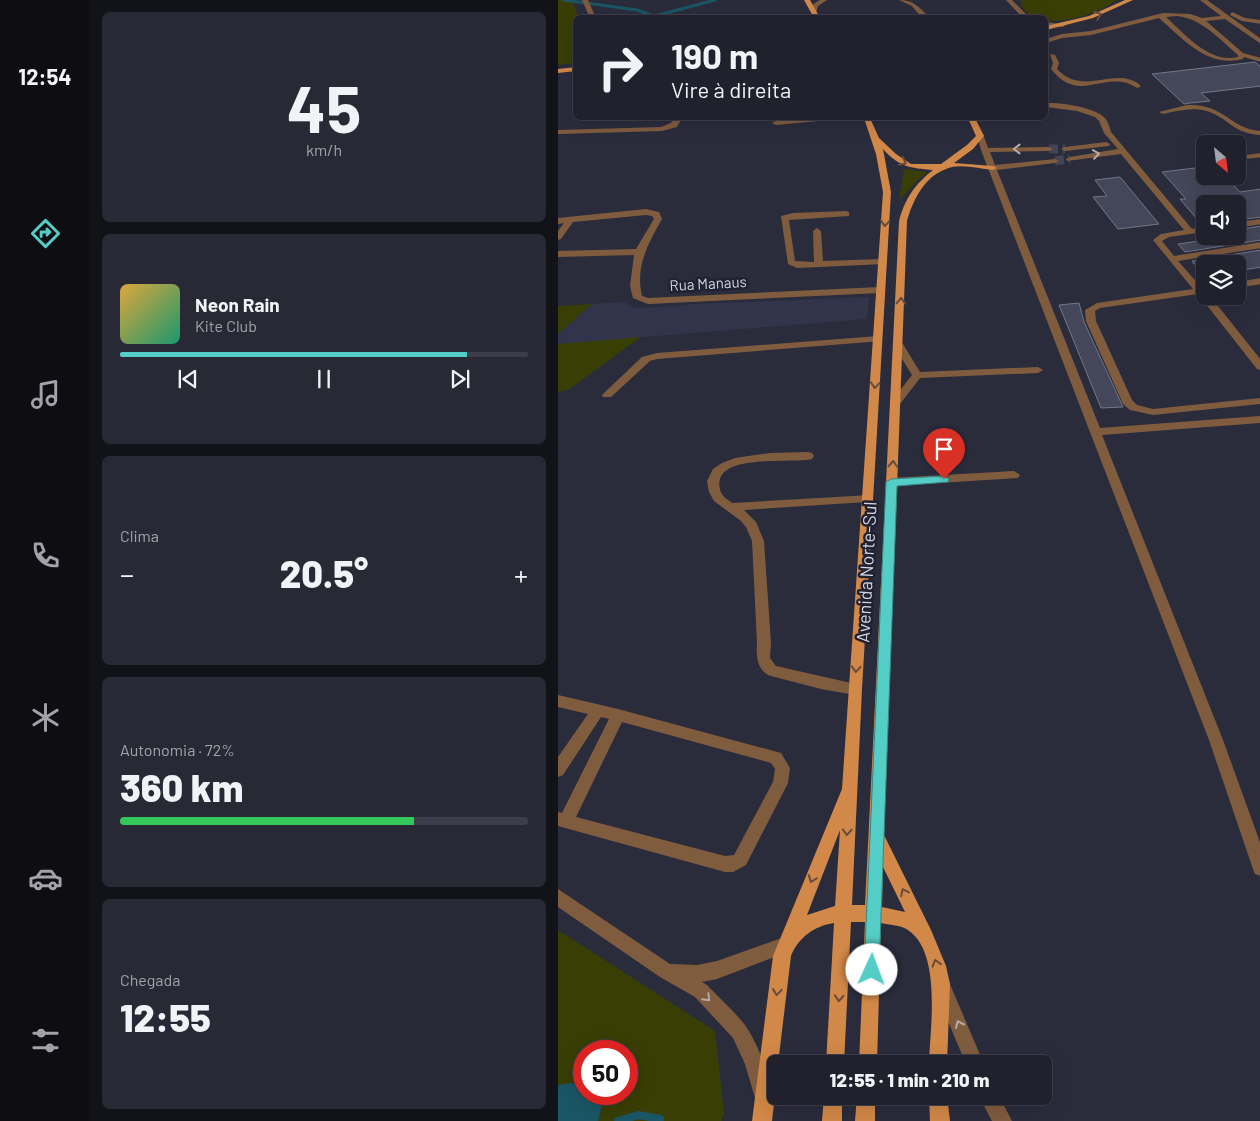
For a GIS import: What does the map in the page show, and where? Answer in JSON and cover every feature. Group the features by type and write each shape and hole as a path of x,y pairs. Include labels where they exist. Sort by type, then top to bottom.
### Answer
{"main road":[{"path":"807,0 815,15"},
{"path":"1048,26 1063,25 1092,17 1130,0"},
{"path":"558,71 573,69"},
{"path":"558,75 573,74"},
{"name":"Avenida Norte-Sul","path":"836,1055 855,688 887,192 886,174 876,136 868,120"},
{"path":"973,120 980,136"},
{"path":"876,136 889,152 903,163 916,167 941,167 961,164 993,168"},
{"name":"Avenida Norte-Sul","path":"868,1055 903,221 906,205 918,187 941,167 972,145 980,136"},
{"path":"762,1121 778,981 787,944 850,784"},
{"path":"876,835 925,936 941,984 938,1055"},
{"path":"787,944 797,931 808,922 828,915 844,914 874,915 904,921 913,924 925,936"},
{"path":"832,1121 833,1105"},
{"path":"865,1121 866,1105"},
{"path":"939,1105 940,1121"}],"street":[{"path":"586,0 592,15"},
{"path":"815,15 815,5 824,0"},
{"path":"902,0 914,5 924,15"},
{"path":"913,0 924,15"},
{"path":"1009,0 1023,15"},
{"path":"1014,0 1016,9"},
{"path":"1203,0 1260,40"},
{"path":"1214,0 1237,18 1260,22"},
{"path":"1048,40 1055,37 1094,33 1138,20 1162,16 1190,15 1201,20 1241,54 1260,60"},
{"path":"1162,16 1210,57 1232,61 1240,58 1241,54"},
{"path":"1201,20 1224,16"},
{"path":"1260,27 1258,30 1260,40"},
{"path":"1048,50 1056,63 1054,69 1056,72 1071,82 1083,84 1126,81 1133,82 1138,86"},
{"path":"1048,59 1052,55"},
{"path":"1048,103 1083,110 1099,116 1108,133 1190,232"},
{"path":"1163,112 1203,108 1216,113 1240,130 1260,133"},
{"path":"558,132 662,129 674,125 677,120"},
{"path":"776,123 808,120"},
{"path":"980,136 1216,740 1260,869"},
{"path":"1065,149 1116,142"},
{"path":"985,150 1049,149"},
{"path":"1070,158 1123,151"},
{"path":"1246,157 1260,155"},
{"path":"993,168 1055,161"},
{"name":"Rua Manaus","path":"570,220 646,212 656,214 658,219 639,252 636,294 638,298 648,301 880,290"},
{"path":"846,214 784,218 791,262 797,265 882,262"},
{"path":"558,221 570,220"},
{"path":"558,237 570,220"},
{"path":"1246,224 1260,222"},
{"path":"817,231 819,264"},
{"path":"1196,231 1166,234 1157,240 1196,285"},
{"path":"1172,259 1260,245"},
{"path":"558,254 639,252"},
{"path":"1246,283 1260,281"},
{"path":"1196,294 1096,306 1090,310 1091,320 1127,402 1134,408 1153,412 1260,402"},
{"path":"1212,305 1260,367"},
{"path":"607,395 646,360 657,356 878,339"},
{"path":"899,346 917,375"},
{"path":"896,402 917,375 1038,370"},
{"path":"1095,432 1260,418"},
{"path":"808,456 742,459 724,466 714,476 713,489 719,500 744,515 754,526 758,542 764,643 763,660 771,670 821,683 855,688"},
{"path":"891,482 1014,475"},
{"path":"730,507 867,498"},
{"path":"558,701 598,710 776,758 783,768 780,783 740,860 733,864 725,864 562,820 618,716"},
{"path":"558,770 598,710"},
{"path":"558,897 666,971 701,991 739,1032 754,1062 764,1099"},
{"path":"666,971 697,974 717,970 787,944"},
{"path":"941,984 971,1055"},
{"path":"993,1105 1002,1121"}],"shaded area":[{"path":"869,297 867,319 558,344 558,334 592,304 625,302 632,308"},
{"path":"573,1083 573,1105 602,1105 598,1121 558,1121 558,1085"}],"green space":[{"path":"558,0 571,0 578,15 573,15 573,63 558,65"},
{"path":"1021,0 1117,0 1102,9 1059,21 1048,21 1048,15 1030,15 1021,6"},
{"path":"904,169 928,172 899,200"},
{"path":"592,304 558,334 558,306"},
{"path":"641,337 568,390 558,392 558,344"},
{"path":"558,930 715,1031 724,1114 721,1121 598,1121 602,1105 638,1105 638,1040 573,1040 573,1083 558,1085"}],"building":[{"path":"1255,62 1261,67 1261,86 1201,93 1210,101 1184,104 1152,74"},
{"path":"1196,168 1196,185 1233,185 1240,192 1261,189 1261,217 1246,219 1246,195 1196,195 1196,218 1180,199 1186,199 1162,172"},
{"path":"1120,177 1159,224 1118,229 1093,197 1107,196 1095,180"},
{"path":"1261,226 1261,240 1246,242 1246,228"},
{"path":"1196,242 1196,245 1229,245 1185,252 1178,244"},
{"path":"1261,250 1261,267 1246,270 1246,255 1230,255"},
{"path":"1079,303 1084,322 1123,407 1101,408 1059,305"}],"waterway":[{"path":"564,0 637,10 651,15"},
{"path":"659,15 715,0"},
{"path":"618,1121 638,1115 660,1119"}],"tunnel":[{"path":"1049,149 1065,149"},
{"path":"1055,161 1070,159"}],"route":[{"path":"872,970 891,482 944,479"}]}
